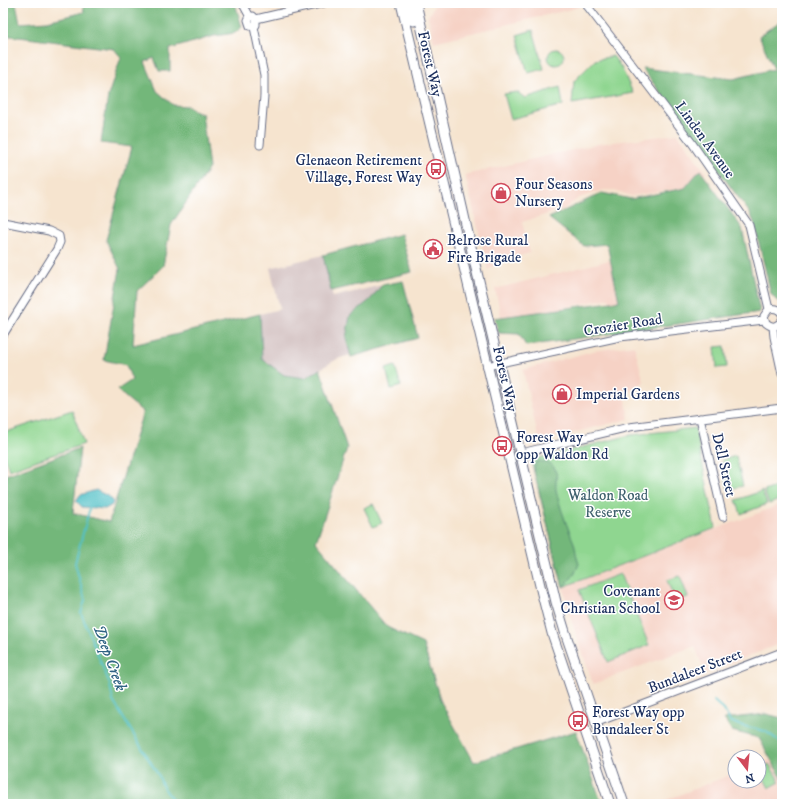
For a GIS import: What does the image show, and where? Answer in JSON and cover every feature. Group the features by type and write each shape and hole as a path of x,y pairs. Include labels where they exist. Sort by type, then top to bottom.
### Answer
{"main road":[{"name":"Forest Way","path":"401,3 552,633 610,804"},
{"path":"409,3 418,31 424,40"},
{"name":"Forest Way","path":"416,3 474,260 556,602 595,724 624,804"}],"street":[{"path":"253,18 324,3"},
{"name":"Linden Avenue","path":"585,3 692,143 749,225 768,309"},
{"path":"244,6 253,18 256,25 254,27 264,75 260,145"},
{"path":"3,222 49,231 59,236 60,242 3,335"},
{"path":"782,313 778,309 773,308 768,309 764,316 766,324 773,327 777,326 782,320"},
{"name":"Crozier Road","path":"488,366 620,337 764,320"},
{"path":"773,327 782,374"},
{"path":"520,453 629,427 782,408"},
{"name":"Dell Street","path":"700,418 723,517"},
{"name":"Bundaleer Street","path":"595,724 782,652"}],"shaded area":[{"path":"447,3 577,3 580,7 434,42 428,17 434,6"},
{"path":"678,134 706,173 688,187 631,196 615,190 603,190 579,198 564,209 522,222 530,253 500,261 488,270 465,175 598,144"},
{"path":"323,255 333,297 382,285 370,300 350,316 346,338 350,355 337,359 305,378 284,375 262,359 260,314 280,309 270,268"},
{"path":"614,259 629,329 617,331 609,298 502,321 495,289"},
{"path":"634,345 644,382 625,394 629,419 539,441 523,370 593,351"},
{"name":"Covenant Christian School","path":"782,504 782,643 705,673 695,646 593,684 569,613 563,587"},
{"path":"776,757 782,766 782,804 656,804 727,776 727,789 767,789 767,761"}],"green space":[{"path":"3,3 16,3 20,23 47,21 84,12 83,3 235,3 242,27 235,33 214,36 170,49 170,71 159,71 154,58 145,62 157,91 173,105 187,106 201,114 202,113 209,168 171,225 163,266 137,291 133,345 260,314 262,359 284,375 305,378 320,369 347,448 316,542 387,627 423,644 441,702 474,762 576,731 602,804 3,804 3,476 80,448 73,513 109,522 143,412 117,390 132,380 126,365 104,360 120,269 106,240 132,147 101,143 108,96 121,57 114,49 3,35"},
{"path":"782,20 782,301 777,301 771,294 754,222 750,213 642,68 733,79 774,69 759,36"},
{"path":"533,30 544,69 528,73 517,35"},
{"path":"553,49 559,49 564,54 562,63 559,65 553,65 548,60 548,54"},
{"path":"613,56 621,67 633,93 572,104 574,81 595,60"},
{"path":"560,87 563,105 511,119 504,94 517,92 525,98"},
{"path":"700,170 742,228 760,312 526,346 519,334 499,333 494,318 619,301 607,244 584,246 549,218 602,193 631,199 685,188"},
{"path":"401,234 412,272 331,291 323,255"},
{"path":"403,281 418,338 351,357 346,338 350,316 370,300 382,285"},
{"path":"725,346 727,367 717,368 715,347"},
{"path":"395,366 401,386 391,389 386,369"},
{"path":"72,410 84,444 9,470 3,453 3,433"},
{"name":"Waldon Road Reserve","path":"695,428 716,528 563,587 531,460 631,435"},
{"path":"736,456 743,486 728,489 722,460"},
{"path":"539,461 550,464 555,469 556,490 574,543 579,564 574,575 563,587 534,471 535,463"},
{"path":"782,485 782,499 769,504 764,491"},
{"path":"762,491 767,504 741,514 736,500"},
{"path":"373,504 382,523 373,527 364,508"},
{"path":"620,574 649,645 608,662 579,590"},
{"path":"680,576 688,597 675,601 667,580"},
{"path":"766,714 782,718 782,779 767,752 767,749 765,749 759,738 732,731 724,719"},
{"path":"769,764 780,782 769,788 767,784 767,765"}],"water":[{"path":"96,490 111,499 113,501 112,505 105,509 82,507 76,501 80,495"}],"waterway":[{"name":"Deep Creek","path":"90,507 75,563 85,600 81,613 110,685 113,701 159,776 162,785 175,804"},
{"path":"714,701 724,710 730,721 739,725 765,731 782,743"}],"place":[{"name":"Glenaeon Retirement Village, Forest Way","path":"436,169"},
{"name":"Four Seasons Nursery","path":"501,193"},
{"name":"Belrose Rural Fire Brigade","path":"433,249"},
{"name":"Imperial Gardens","path":"562,394"},
{"name":"Forest Way opp Waldon Rd","path":"502,446"},
{"name":"Covenant Christian School","path":"674,600"},
{"name":"Forest Way opp Bundaleer St","path":"578,721"}]}
